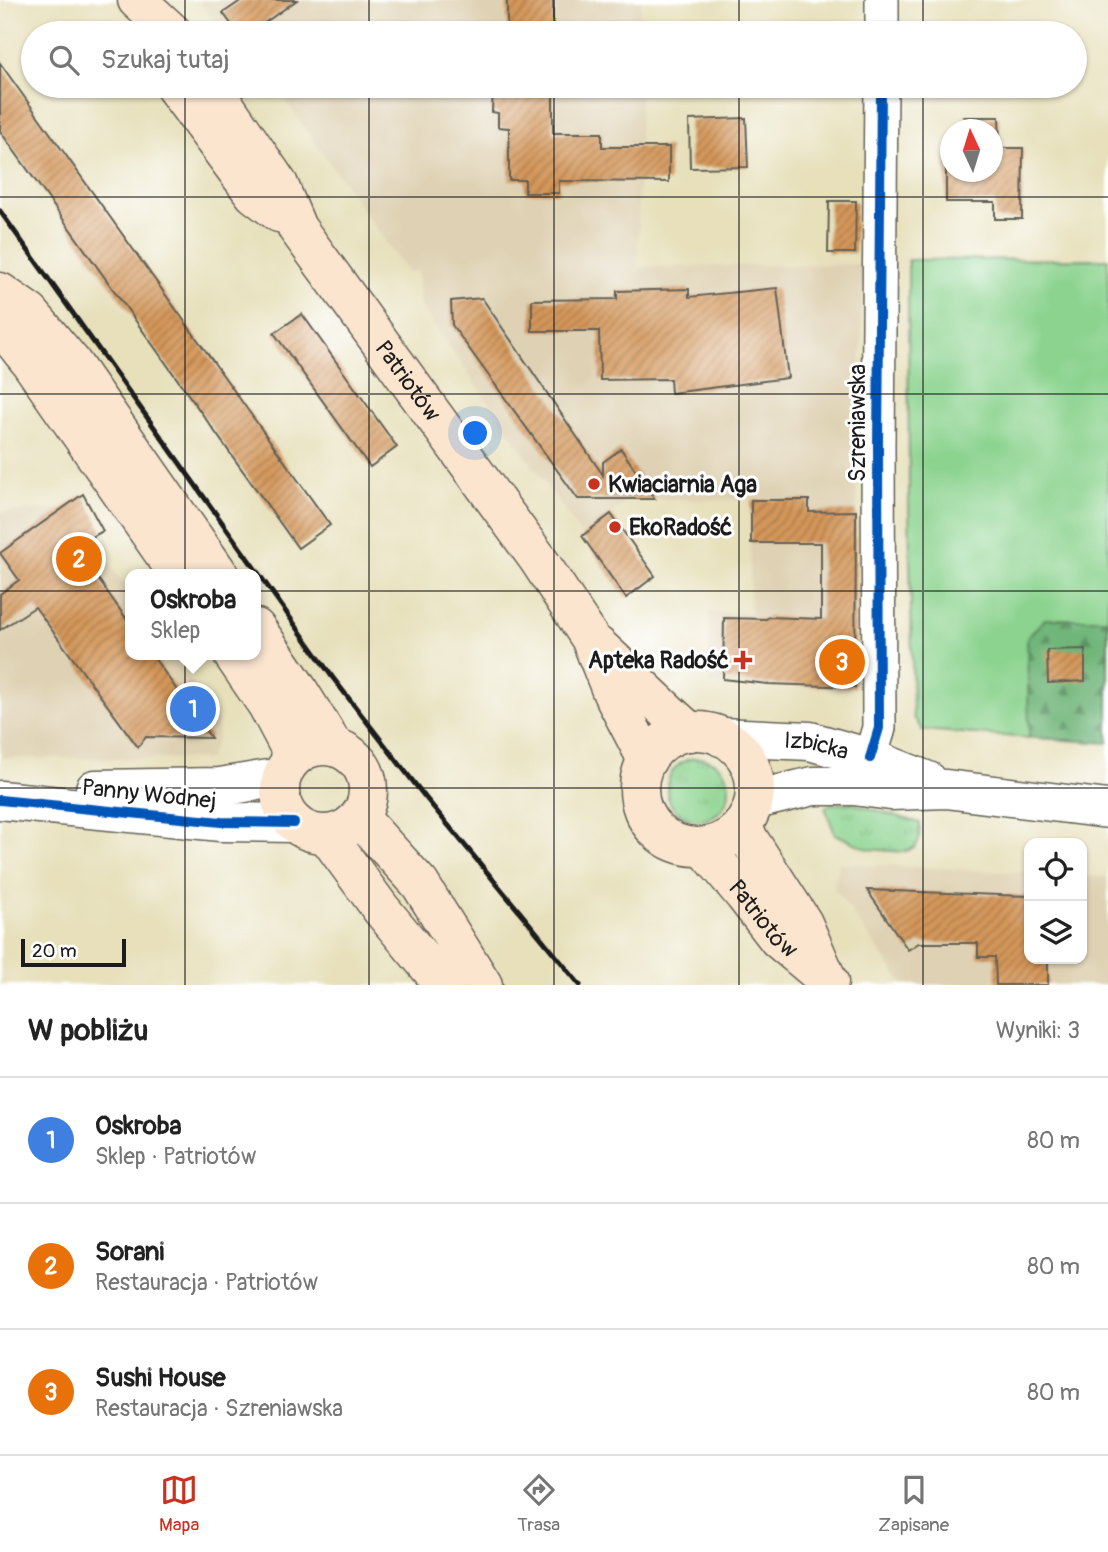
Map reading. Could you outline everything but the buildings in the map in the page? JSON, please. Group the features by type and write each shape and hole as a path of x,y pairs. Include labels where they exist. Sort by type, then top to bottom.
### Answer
{"main road":[{"path":"122,0 132,21"},
{"path":"137,0 160,21"},
{"name":"Patriotów","path":"183,98 254,194 297,228"},
{"name":"Patriotów","path":"220,98 279,185 297,228 538,559 590,638 616,701 648,760"},
{"path":"7,319 30,362 175,569"},
{"path":"7,319 72,363 216,569"},
{"path":"261,635 334,747"},
{"name":"Patriotów","path":"590,638 658,704 706,734"},
{"path":"236,660 267,705 288,767 280,798 285,811 310,829 381,909 435,982"},
{"path":"706,734 739,749 746,758 754,779 748,814 725,840 704,847 680,845 660,834 642,808 642,772 662,744 675,736 706,734"},
{"path":"288,767 310,748 326,746 342,749 356,759 365,774 369,790 359,817 349,827 336,833 310,829"},
{"name":"Patriotów","path":"748,814 830,983"},
{"path":"359,817 420,884 483,985"},
{"name":"Patriotów","path":"704,847 778,939 830,983"}],"street":[{"path":"882,0 882,21"},
{"name":"Szreniawska","path":"870,758 879,729 881,98"},
{"name":"Izbicka","path":"706,734 810,741 870,758 946,789"},
{"name":"Panny Wodnej","path":"0,790 220,787 288,767"},
{"name":"Izbicka","path":"748,814 813,786 855,786 891,791 946,789 1108,809"},
{"name":"Panny Wodnej","path":"0,800 310,829"}],"shaded area":[{"path":"199,0 641,0 641,21 214,21"},
{"path":"284,98 640,98 638,267 864,264 856,514 856,679 848,690 709,683 709,612 750,614 750,500 630,499 611,514 655,576 626,598 420,305 418,271 407,272"},
{"path":"71,508 125,586 125,660 176,660 218,720 218,738 208,759 0,758 0,512"},
{"path":"839,863 1024,873 1024,964 1087,964 1087,876 1108,877 1108,985 904,985 834,888"}],"green space":[{"path":"1108,259 1108,619 1045,619 1027,637 1029,738 922,730 913,716 908,260"},
{"path":"1008,568 1108,568 1108,743 967,733"},
{"path":"698,758 720,767 729,789 720,811 698,820 676,811 667,789 676,767"},
{"path":"851,803 920,823 919,841 914,848 903,852 868,849 835,834 825,807"}],"railway":[{"path":"0,211 255,569"},
{"path":"261,577 333,678 425,797 580,985"}],"cycle path":[{"path":"870,758 879,728 881,98"},
{"path":"0,800 221,822 294,823"}],"place":[{"name":"Kwiaciarnia Aga","path":"594,484"},
{"name":"EkoRadość","path":"615,527"},
{"name":"Sorani","path":"79,559"},
{"name":"Apteka Radość","path":"743,660"},
{"name":"Sushi House","path":"842,662"},
{"name":"Oskroba","path":"193,709"}]}
